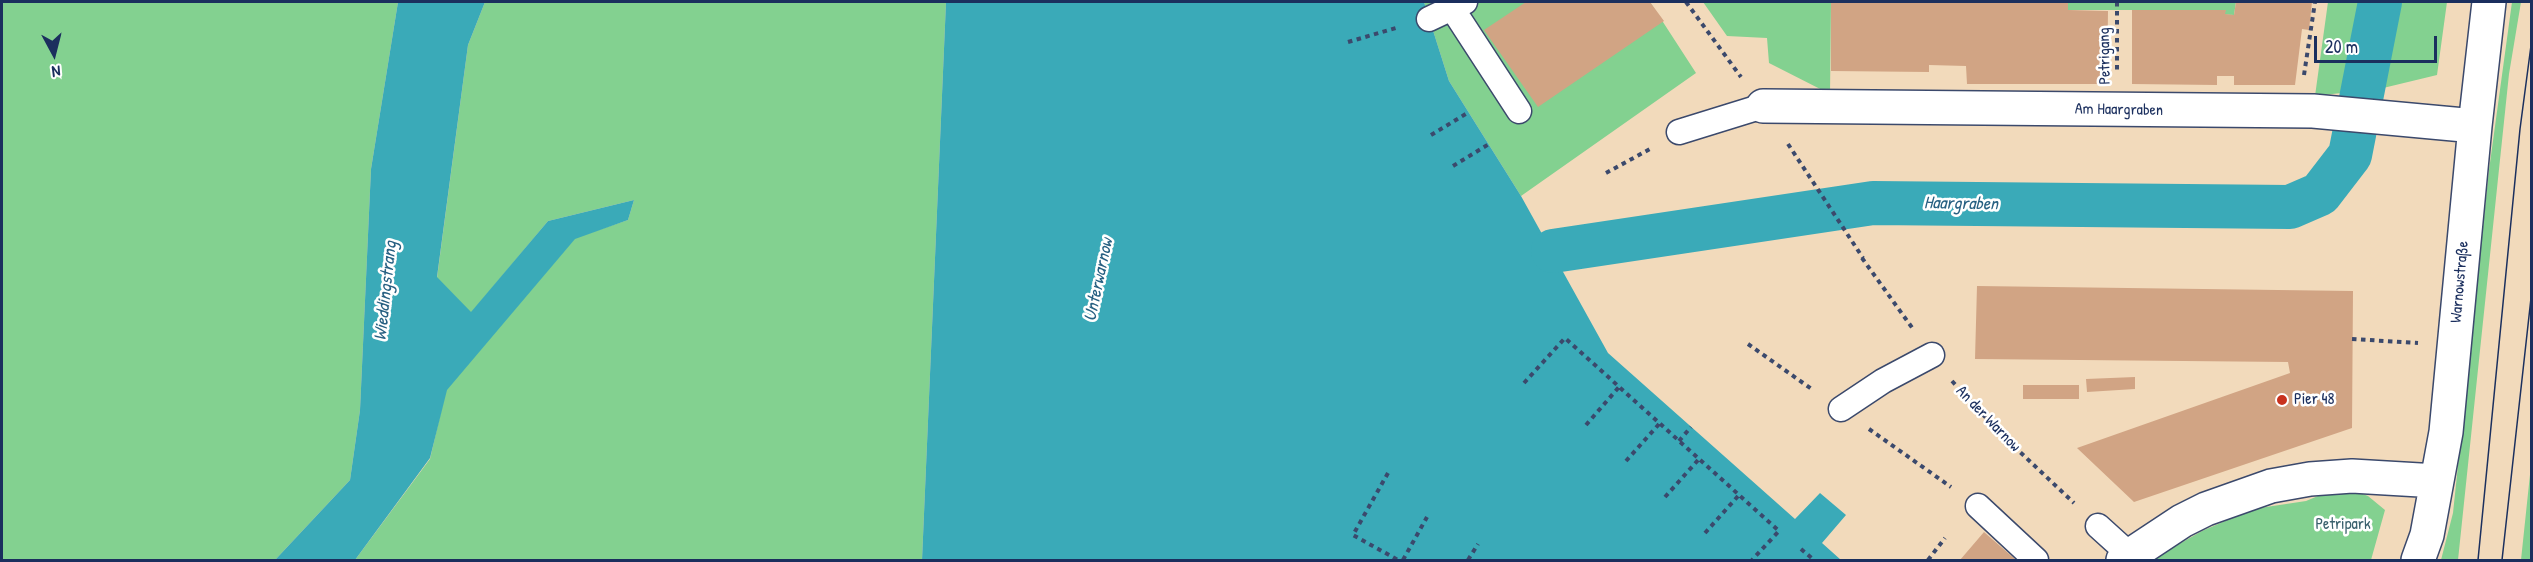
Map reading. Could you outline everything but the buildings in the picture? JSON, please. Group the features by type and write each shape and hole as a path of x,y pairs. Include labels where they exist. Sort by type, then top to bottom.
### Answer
{"street":[{"name":"Warnowstraße","path":"2418,561 2427,535 2446,432 2489,2"},
{"name":"Am Haargraben","path":"1763,106 2305,112 2475,126"},
{"path":"2127,558 2182,520 2271,486 2310,479 2352,476 2437,481"}],"lane":[{"path":"1429,19 1460,5 1519,111"},
{"path":"1679,132 1763,106"},
{"path":"1841,409 1884,381 1932,355"},
{"path":"1977,506 2036,561"},
{"path":"2098,526 2127,558"}],"path":[{"path":"1686,2 1716,44"},
{"name":"Petrigang","path":"2117,2 2118,110"},
{"path":"2305,112 2315,2"},
{"path":"1348,42 1429,19"},
{"path":"1431,135 1468,112"},
{"path":"1606,173 1679,132"},
{"name":"An der Warnow","path":"1783,136 1866,264"},
{"path":"1453,166 1489,144"},
{"name":"An der Warnow","path":"1862,258 1932,355 2001,435 2098,526"},
{"path":"1524,383 1565,338 1779,531 1752,561"},
{"path":"2352,339 2421,344"},
{"path":"1586,425 1619,387"},
{"path":"1626,461 1660,423"},
{"path":"1679,441 1691,427"},
{"path":"1665,497 1699,459"},
{"path":"1388,473 1353,535 1398,561"},
{"path":"1705,533 1739,495"},
{"path":"1403,561 1427,517"},
{"path":"1928,561 1945,538"},
{"path":"1468,561 1478,544"},
{"path":"1801,549 1813,560"}],"green space":[{"path":"2,2 398,2 371,169 360,410 350,480 275,560 2,560"},
{"path":"485,2 946,2 922,560 355,560 430,459 446,390 575,238 628,220 634,200 548,221 471,313 437,278 468,45"},
{"path":"1424,2 1650,2 1696,73 1521,196 1449,81"},
{"path":"1703,2 1831,2 1830,94 1769,63 1767,38 1727,36"},
{"path":"2068,2 2236,2 2234,15 2132,10 2068,10"},
{"path":"2328,2 2367,2 2350,92 2315,96"},
{"path":"2394,2 2447,2 2437,75 2379,89"},
{"path":"2512,2 2521,2 2509,74 2458,560 2441,560 2453,513 2489,170"},
{"path":"2531,465 2531,560 2521,560"},
{"name":"Petripark","path":"2342,486 2368,496 2385,510 2371,560 2151,560 2202,531 2253,509 2306,501"}],"water":[{"name":"Wieddingstrang","path":"398,2 485,2 468,45 437,277 471,312 548,221 634,200 628,220 575,239 447,390 430,458 355,560 275,560 350,480 360,410 371,169"},
{"name":"Unterwarnow","path":"946,2 1424,2 1449,81 1521,196 1608,353 1795,519 1820,493 1846,515 1822,543 1841,560 922,560"}],"waterway":[{"name":"Haargraben","path":"1553,251 1873,203 2290,207 2320,194 2350,155 2380,2"}],"tram line":[{"path":"2478,560 2520,129 2532,38"},
{"path":"2502,560 2532,289"}],"place":[{"name":"Pier 48","path":"2282,400"}]}
